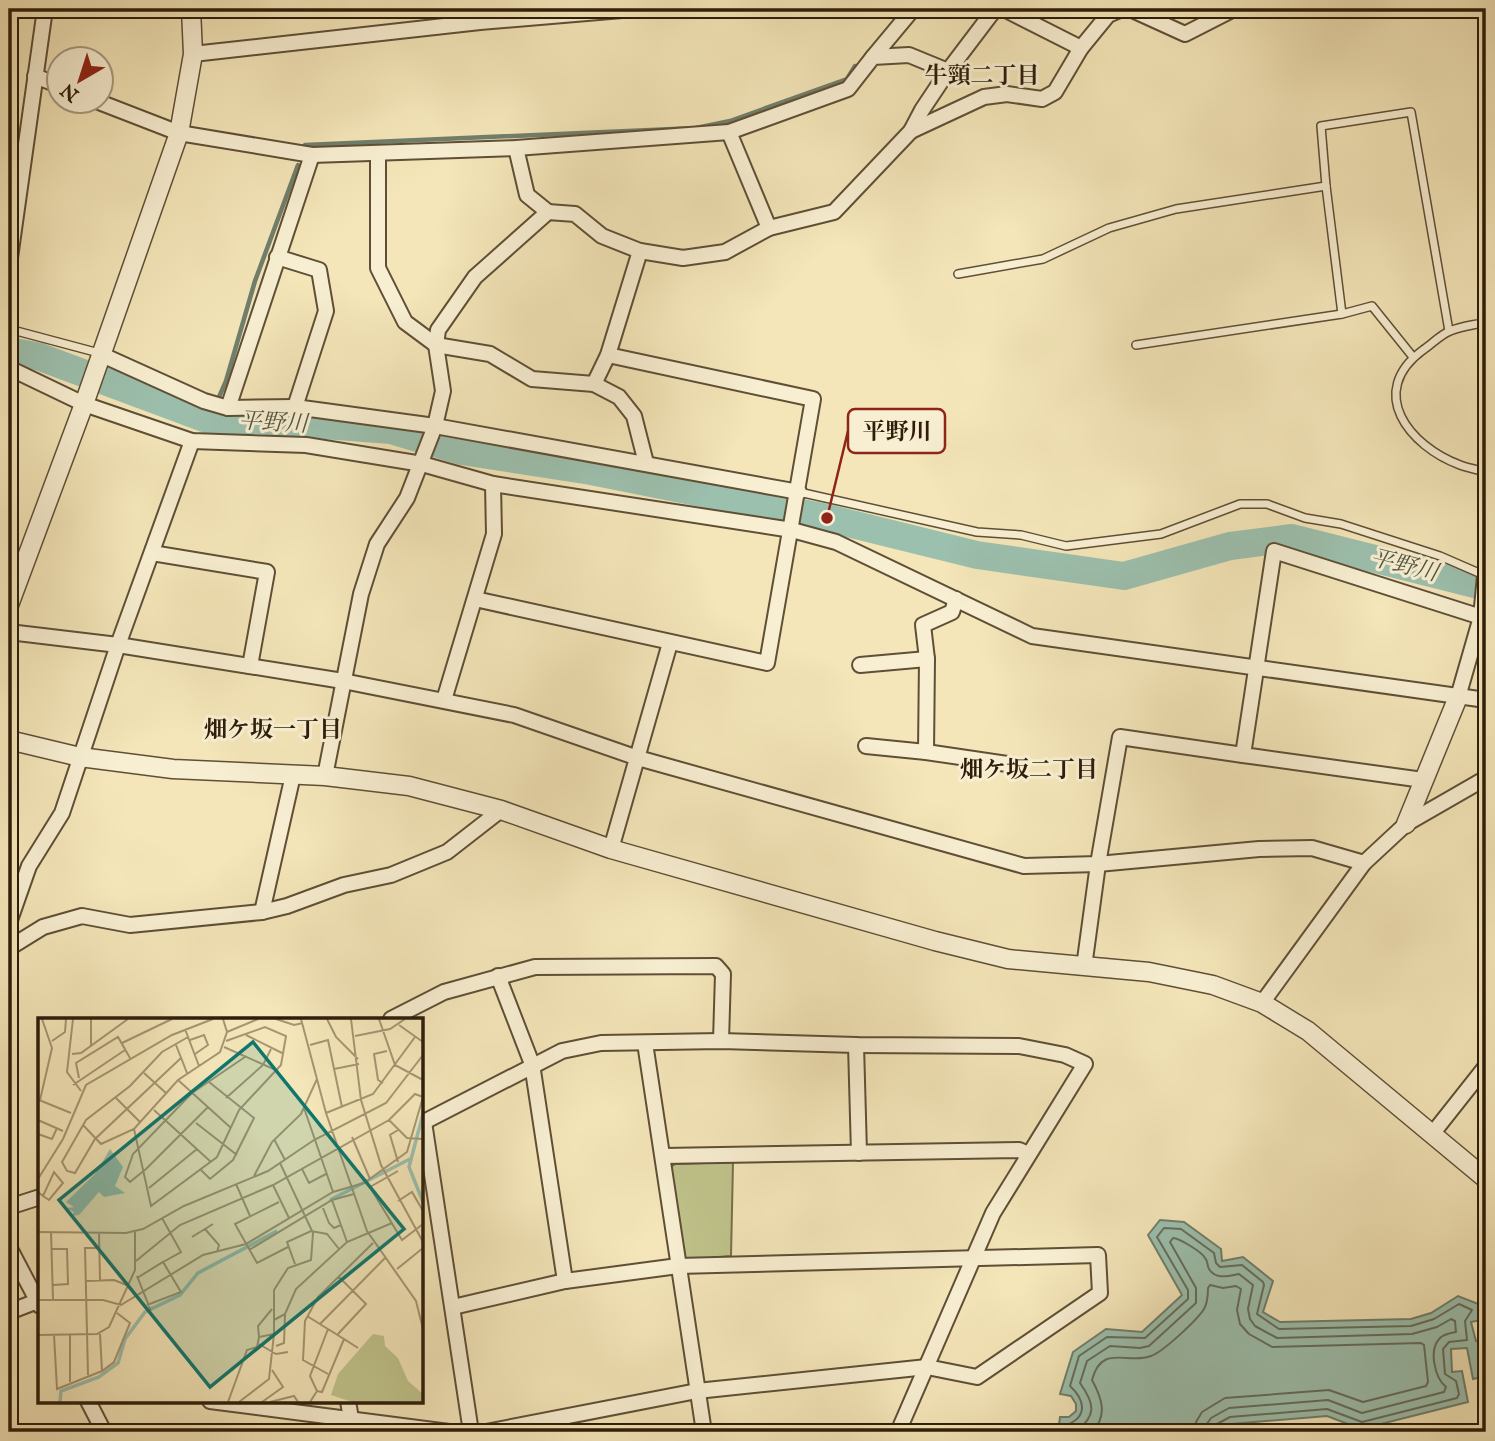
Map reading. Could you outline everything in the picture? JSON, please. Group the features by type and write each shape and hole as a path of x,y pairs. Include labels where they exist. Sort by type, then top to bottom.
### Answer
{"street":[{"path":"9,265 45,9"},
{"path":"9,605 179,133 193,54 191,9"},
{"path":"193,54 480,15 634,9"},
{"path":"116,109 179,133 312,155 516,148 729,132 848,89 913,9"},
{"path":"516,148 527,195 548,212 575,214 602,236 640,251 683,258 725,253 769,228 834,212 911,131 948,72 995,9"},
{"path":"1004,9 1081,48"},
{"path":"911,131 984,97 1007,94 1042,99 1055,92 1081,48 1107,12 1122,9"},
{"path":"1130,9 1185,34 1234,9"},
{"path":"873,57 909,55 948,72"},
{"path":"35,76 46,80"},
{"path":"729,132 769,228"},
{"path":"378,154 378,268 405,322 436,345 490,354 532,379 594,384 619,397 634,416 646,463"},
{"path":"228,408 312,155"},
{"path":"325,776 361,594 377,544 407,499 435,426 443,391 436,345 438,330 475,277 548,212"},
{"path":"594,384 608,355 640,251"},
{"path":"277,257 319,270 326,311 295,407"},
{"path":"475,599 768,663 814,399 608,355"},
{"path":"99,357 204,401 228,408 295,407 435,426 799,492"},
{"path":"9,368 192,441 306,445 422,464 493,484 792,530 836,542 1032,636 1486,700"},
{"path":"9,923 29,866 62,813 118,645 192,441"},
{"path":"444,700 494,534 493,484"},
{"path":"1243,755 1273,551 1481,617"},
{"path":"152,553 267,572 250,666"},
{"path":"1406,824 1458,697 1481,617 1486,576"},
{"path":"926,752 927,659 923,625 951,612 956,599"},
{"path":"9,632 118,645 343,681 514,715 638,758 1024,866 1098,864 1259,849 1312,848 1364,863"},
{"path":"611,849 670,643"},
{"path":"860,665 927,659"},
{"path":"1084,967 1120,737 1423,780"},
{"path":"9,740 80,757 173,769 325,776 409,786 501,810 611,849 935,941 1008,959 1149,972 1213,985 1262,1003 1308,1031 1486,1179"},
{"path":"866,746 1014,765"},
{"path":"262,912 293,775"},
{"path":"1262,1003 1364,863 1406,824 1486,778"},
{"path":"9,948 43,927 82,916 130,925 262,912 287,906 344,886 391,875 447,852 501,810"},
{"path":"393,1018 444,992 535,967 716,967 723,974 721,1041"},
{"path":"498,976 532,1064 565,1281"},
{"path":"424,1121 532,1064 562,1051 601,1043 721,1041 1019,1046 1065,1055 1085,1064 993,1213 898,1432"},
{"path":"645,1043 704,1432"},
{"path":"856,1045 859,1153"},
{"path":"1433,1133 1486,1066"},
{"path":"424,1128 471,1432"},
{"path":"663,1156 1019,1150 1028,1154"},
{"path":"9,1207 38,1198"},
{"path":"9,1247 38,1300"},
{"path":"453,1307 565,1281 678,1266 1098,1255 1100,1293 977,1377 927,1367 697,1391 486,1432"},
{"path":"9,1312 38,1302"},
{"path":"94,1402 104,1432"},
{"path":"218,1402 351,1419 392,1429 449,1432"},
{"path":"348,1402 351,1419"}],"lane":[{"path":"1342,314 1321,126 1411,112 1449,331"},
{"path":"958,274 1043,259 1109,228 1176,209 1326,186"},
{"path":"1136,345 1342,314 1372,306 1413,357"},
{"path":"1486,322 1449,331 1413,357 1395,386 1395,407 1409,430 1431,448 1459,465 1486,472"},
{"path":"9,329 99,357"},
{"path":"799,492 977,532 1021,535 1066,546 1161,534 1240,504 1267,503 1304,518 1341,524 1440,556 1486,576 1486,570"}],"green space":[{"path":"733,1162 731,1256 682,1259 671,1167 675,1164"}],"water":[{"path":"1160,1220 1184,1222 1221,1249 1222,1261 1243,1257 1273,1281 1263,1312 1280,1322 1411,1319 1431,1313 1458,1296 1486,1307 1486,1319 1471,1322 1476,1341 1486,1339 1486,1376 1473,1379 1467,1348 1451,1349 1452,1372 1462,1371 1468,1402 1361,1429 1327,1416 1231,1424 1216,1432 1058,1432 1060,1417 1069,1417 1076,1411 1076,1404 1071,1396 1060,1394 1073,1352 1106,1329 1142,1332 1182,1295 1148,1235"}],"waterway":[{"path":"305,145 696,128 730,121 847,79 855,66"},
{"path":"209,420 226,381 255,281 298,165"},
{"name":"平野川","path":"9,351 40,357 209,420 255,420 391,430 462,451 591,471 827,518 977,555 1124,576 1230,546 1292,538 1486,587"}],"place":[{"name":"平野川","path":"827,518"}],"district":[{"name":"牛頸二丁目","path":"982,76"},
{"name":"畑ケ坂一丁目","path":"273,730"},
{"name":"畑ケ坂二丁目","path":"1029,770"}]}
